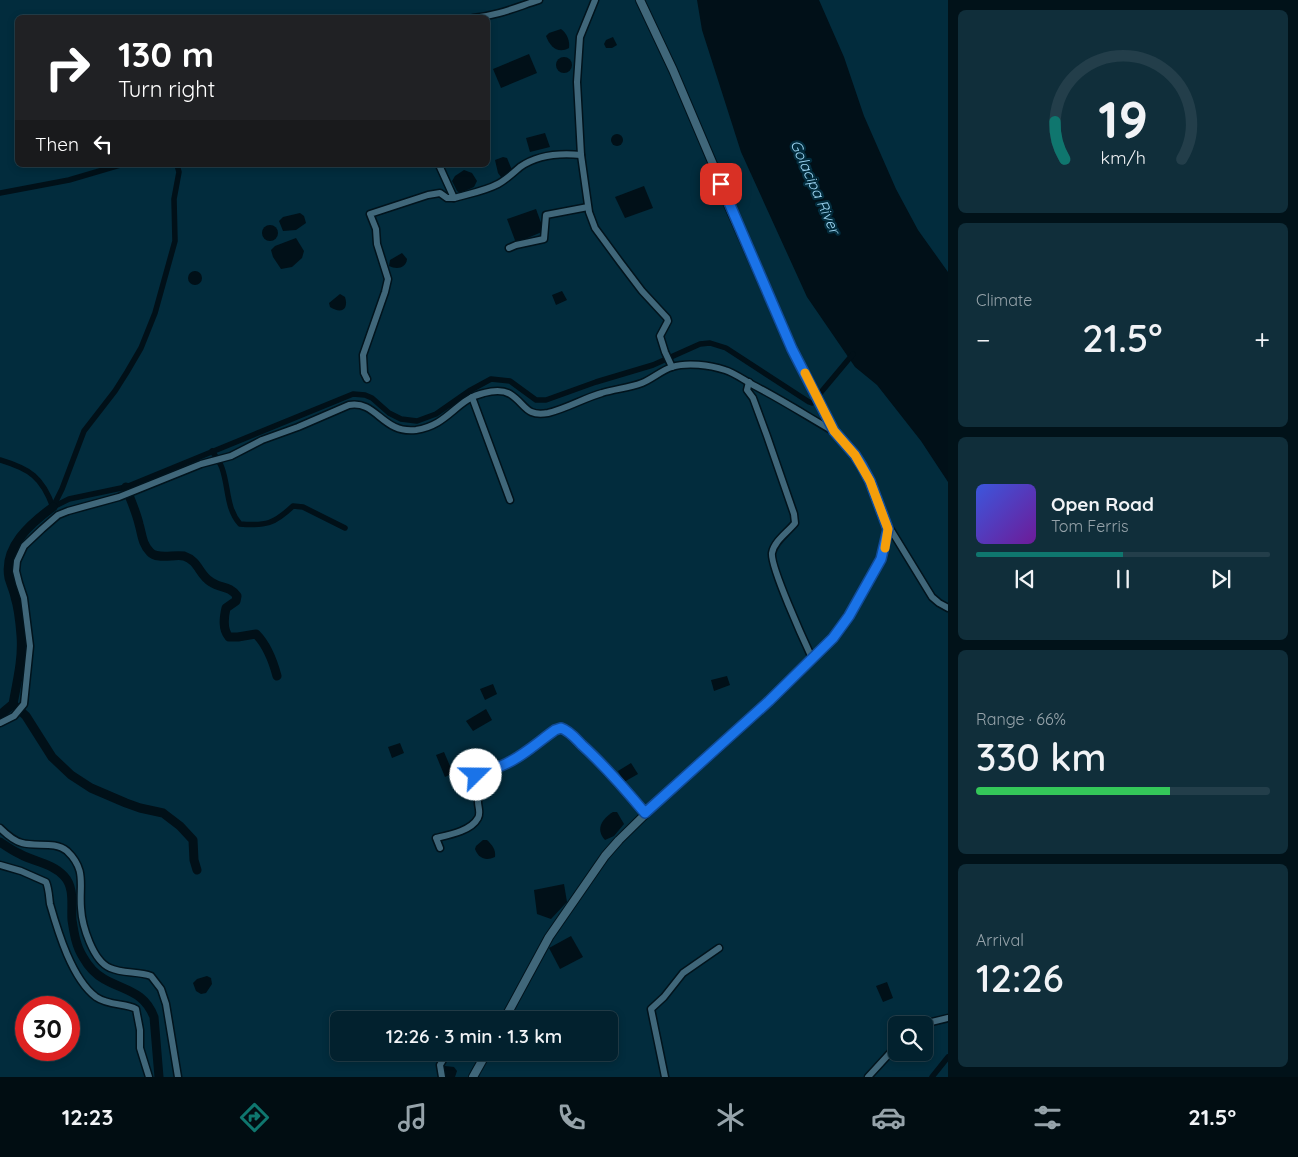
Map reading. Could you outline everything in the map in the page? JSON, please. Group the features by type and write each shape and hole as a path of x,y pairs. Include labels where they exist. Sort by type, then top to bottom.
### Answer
{"street":[{"path":"490,15 504,13 540,0"},
{"path":"595,0 580,37 577,98 581,155 588,207 596,228 642,291 668,321 660,336 672,367"},
{"path":"640,0 673,70 715,169 726,200 788,340 834,431 862,466 870,481 888,529 891,530 902,546 932,597 938,603 948,608"},
{"path":"367,379 364,374 363,355 388,278 370,214 428,195 440,193 447,198 454,198 496,185 536,159 568,154 581,155"},
{"path":"440,167 454,198"},
{"path":"510,248 516,244 544,239 546,216 588,207"},
{"path":"0,723 14,716 24,704 30,646 24,598 16,571 17,561 21,552 32,538 58,516 80,506 119,497 201,464 231,456 262,440 349,405 364,405 389,425 402,430 413,430 440,423 472,397 485,393 505,392 510,394 524,409 533,414 548,413 603,392 641,383 672,367 695,365 725,370 834,431"},
{"path":"749,382 747,390 767,436 796,523 774,548 772,555 785,594 812,658"},
{"path":"472,397 510,500"},
{"path":"509,1011 549,937 605,856 645,813 769,701 833,638 849,616 881,559 888,529"},
{"path":"440,848 436,838 451,835 470,826 478,819 480,814 478,799 480,791 476,775 477,770 502,765 561,728 572,735 592,754 645,813"},
{"path":"0,828 21,843 59,847 66,850 76,862 81,875 80,902 82,918 89,940 101,963 116,970 151,976 161,989 166,1004 178,1077"},
{"path":"0,865 21,871 46,882 58,934 72,965 84,984 104,1001 136,1009 140,1030 140,1048 149,1077"},
{"path":"665,1077 651,1009 664,997 683,973 719,948"},
{"path":"933,1022 948,1018"},
{"path":"868,1077 888,1055"},
{"path":"442,1061 440,1065 442,1077"},
{"path":"473,1077 482,1061"}],"water":[{"name":"Golacipa River","path":"697,0 819,0 844,57 864,116 896,189 918,230 948,272 948,482 921,441 877,385 855,367 807,297 741,152 702,30"},
{"path":"561,29 566,35 569,45 569,48 565,50 558,50 552,46 546,36"},
{"path":"613,37 617,45 612,48 606,48 604,44 606,40"},
{"path":"529,54 537,73 501,88 493,69"},
{"path":"564,57 570,59 572,65 570,71 564,73 558,71 556,65 558,59"},
{"path":"545,133 550,147 530,152 526,138"},
{"path":"619,134 622,135 622,145 615,146 612,145 611,138 612,135"},
{"path":"503,157 507,158 512,170 505,177 501,177 495,160"},
{"path":"464,170 472,173 477,181 474,187 460,193 452,181 455,176"},
{"path":"644,186 653,208 625,218 615,197"},
{"path":"536,209 544,231 516,243 507,219"},
{"path":"300,213 304,216 306,223 296,230 283,231 279,221 283,217"},
{"path":"270,225 278,233 270,241 262,233"},
{"path":"296,238 304,251 302,258 292,267 281,269 271,250 275,246"},
{"path":"402,253 407,259 403,266 398,268 389,266 390,260"},
{"path":"192,271 198,271 202,278 198,285 192,285 188,281 188,275"},
{"path":"562,291 567,300 556,305 552,295"},
{"path":"340,294 345,297 345,308 338,310 330,307 329,303"},
{"path":"727,676 730,685 714,691 711,680"},
{"path":"493,684 497,694 485,700 480,689"},
{"path":"486,709 492,720 473,731 466,721"},
{"path":"400,743 404,753 392,758 388,747"},
{"path":"444,752 453,773 445,777 436,755"},
{"path":"631,763 638,774 624,782 618,771"},
{"path":"613,812 617,812 624,824 614,836 605,840 600,832 600,828 603,821"},
{"path":"483,840 487,840 492,845 495,857 489,859 479,855 475,849"},
{"path":"564,884 567,902 551,919 537,914 534,890"},
{"path":"571,936 583,957 560,969 549,948"},
{"path":"207,976 211,978 212,984 206,993 201,994 196,991 193,983 197,979"},
{"path":"887,982 893,998 883,1002 876,986"},
{"path":"443,1067 454,1067 457,1071 455,1077 446,1077 443,1074"}],"waterway":[{"path":"0,193 69,180 113,167"},
{"path":"53,507 62,489 84,431 127,372 141,348 155,313 175,241 174,199 179,172 178,167"},
{"path":"0,460 19,467 34,476 44,488 53,507 69,499 126,487 353,394 372,398 389,413 401,419 417,421 436,414 469,391 491,379 510,381 536,400 546,400 596,382 653,365 700,344 710,343 726,348 812,403 853,354"},
{"path":"212,451 221,466 230,505 235,518 240,524 257,525 275,520 293,506 303,507 345,528"},
{"path":"126,487 147,549 157,556 184,556 189,558 207,579 234,593 237,596 236,601 226,608 225,612 224,623 227,634 229,637 256,634 269,654 277,676"},
{"path":"0,715 13,704 21,652 18,611 9,578 10,556 14,546 27,529 53,507"},
{"path":"13,704 26,716 52,757 71,775 91,788 126,803 163,813 180,826 193,840 194,860 197,870"},
{"path":"0,842 25,857 54,868 64,876 71,891 72,920 75,935 85,960 92,970 101,977 133,993 150,1008 154,1017 159,1077"},
{"path":"932,1077 948,1057"}],"slow traffic":[{"path":"805,373 834,431 855,455 870,481 882,512 884,524 888,529 885,548"}],"route":[{"path":"476,775 477,770 502,765 561,728 572,735 592,754 645,813 769,701 833,638 849,616 881,559 888,529 884,524 882,512 870,481 855,455 834,431 792,349 726,200 721,184"}]}
